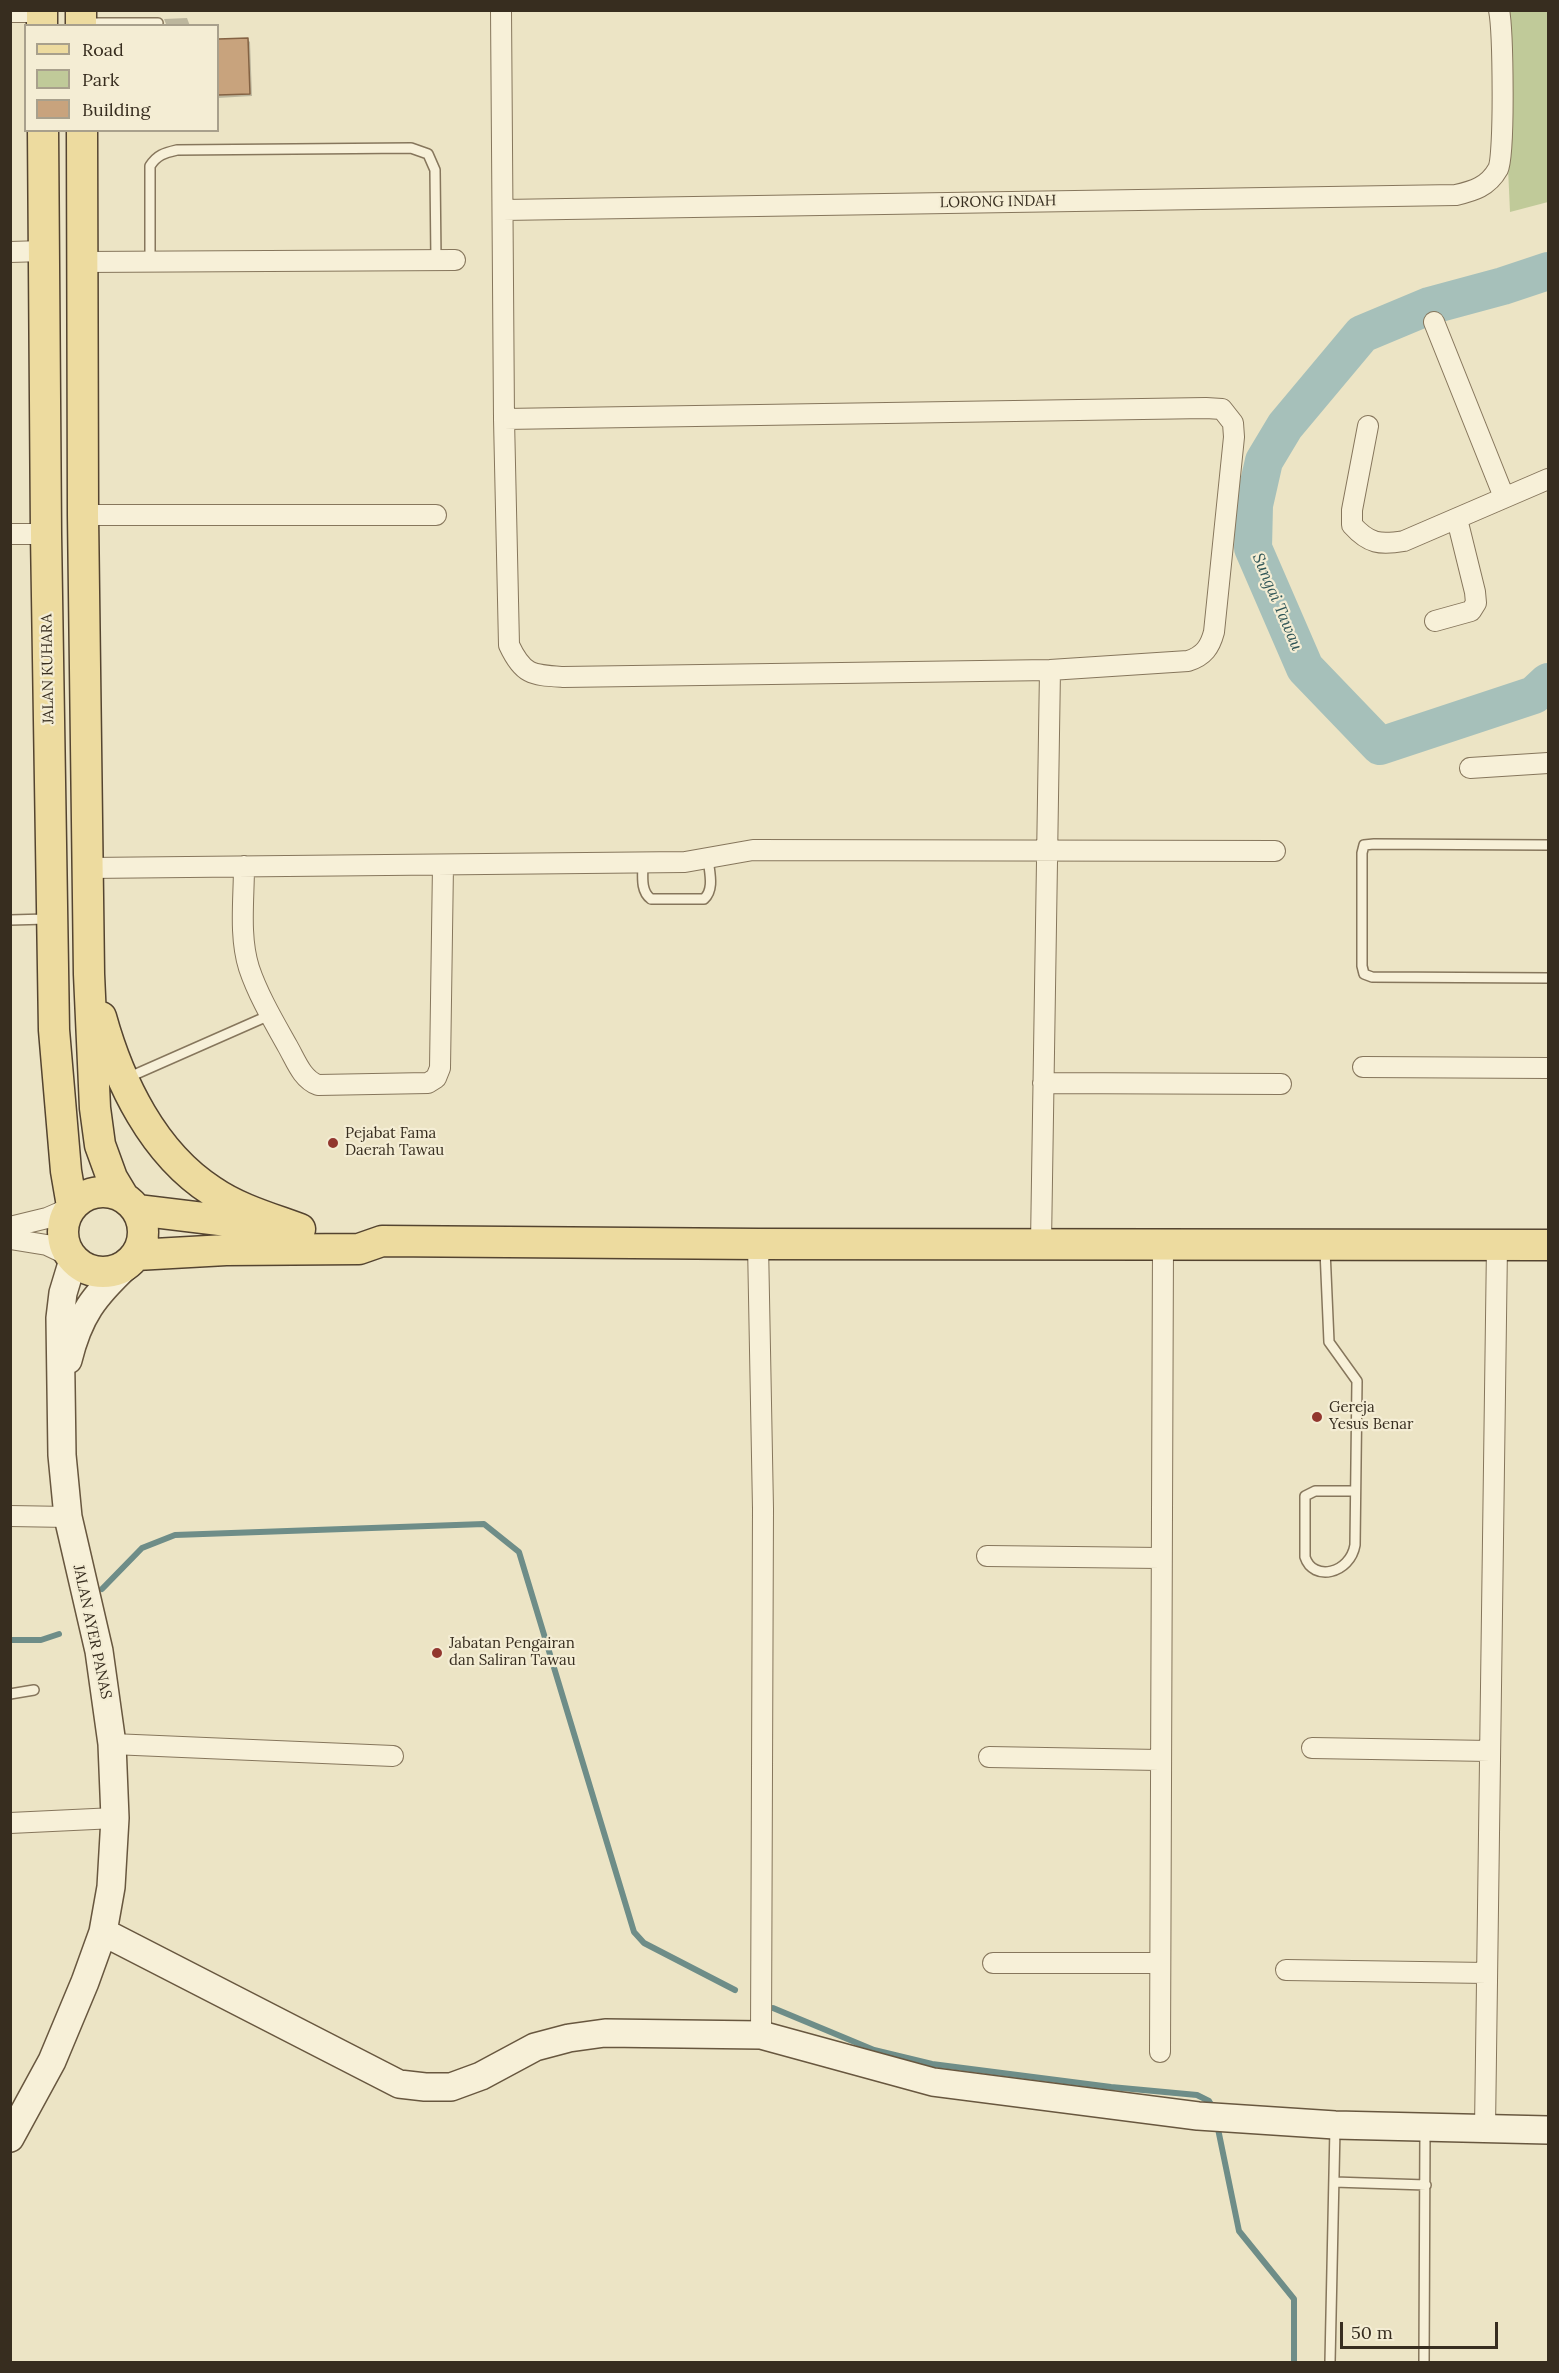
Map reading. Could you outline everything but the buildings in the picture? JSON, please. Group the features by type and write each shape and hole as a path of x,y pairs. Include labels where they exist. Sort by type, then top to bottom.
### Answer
{"main road":[{"name":"JALAN KUHARA","path":"43,132 51,919 54,1030 71,1207"},
{"path":"82,132 83,515 89,974 95,1108 100,1145 112,1178 143,1225 143,1241 132,1260"},
{"path":"89,974 106,1038 133,1103 167,1150 211,1191 235,1204 300,1229"},
{"path":"382,1241 358,1232 300,1229 131,1204 111,1193 97,1192 83,1197 71,1207 64,1219 62,1232 64,1244 71,1258 84,1268 99,1272 113,1272 132,1260 226,1250 359,1249 382,1241 1548,1245"}],"street":[{"path":"501,10 504,419 509,645 519,665 539,675 563,677 1050,670 1188,661 1200,658 1211,645 1234,437 1233,423 1222,409 504,419"},
{"name":"LORONG INDAH","path":"503,210 1455,195 1477,190 1490,180 1499,168 1503,146 1499,10"},
{"path":"10,12 42,16"},
{"path":"10,252 44,251"},
{"path":"83,262 445,260"},
{"path":"1434,322 1504,497"},
{"path":"1368,426 1352,510 1352,525 1363,537 1383,544 1404,541 1504,497 1547,485"},
{"path":"83,515 436,515"},
{"path":"1435,621 1471,610 1476,603 1457,519"},
{"path":"10,534 46,534"},
{"path":"1041,1243 1050,670"},
{"path":"1470,768 1548,763"},
{"path":"88,868 684,862 753,850 1275,850"},
{"path":"244,867 244,937 249,968 270,1015 307,1081 318,1085 428,1083 436,1078 440,1068 443,865"},
{"path":"1363,1067 1548,1068"},
{"path":"1043,1083 1281,1084"},
{"path":"10,1227 47,1218 71,1207"},
{"path":"10,1239 47,1245 71,1258"},
{"path":"758,1244 763,1509 761,2035"},
{"path":"1160,2052 1163,1244"},
{"path":"1485,2128 1497,1245"},
{"name":"JALAN AYER PANAS","path":"10,2138 52,2061 103,1932 111,1887 115,1818 112,1744 99,1651 68,1517 62,1455 60,1318 71,1258"},
{"name":"JALAN AYER PANAS","path":"61,1394 74,1335 87,1310 99,1291 132,1260"},
{"path":"10,1516 68,1517"},
{"path":"987,1556 1161,1558"},
{"path":"112,1744 393,1756"},
{"path":"1312,1748 1490,1751"},
{"path":"989,1757 1160,1760"},
{"path":"10,1822 115,1818"},
{"path":"103,1932 399,2084 451,2087 481,2076 535,2048 568,2038 605,2033 761,2035 933,2082 1198,2115 1335,2125 1548,2130"},
{"path":"993,1963 1159,1963"},
{"path":"1286,1970 1487,1973"}],"lane":[{"path":"81,20 130,24 158,23"},
{"path":"150,262 150,166 156,157 166,152 177,150 411,148 428,154 435,170 445,260"},
{"path":"1548,845 1364,845 1362,887 1364,974 1372,977 1548,978"},
{"path":"644,863 644,889 646,895 651,899 704,899 709,895 710,888 708,858"},
{"path":"10,920 51,919"},
{"path":"123,1080 270,1015"},
{"path":"1325,1244 1329,1342 1357,1381 1355,1491 1353,1554 1348,1563 1338,1569 1319,1571 1312,1568 1305,1557 1305,1496 1315,1491 1355,1491"},
{"path":"10,1694 34,1690"},
{"path":"1330,2362 1335,2125"},
{"path":"1424,2362 1425,2127"},
{"path":"1334,2182 1426,2185"}],"green space":[{"path":"1501,11 1548,11 1548,202 1510,212"}],"waterway":[{"name":"Sungai Tawau","path":"1548,271 1429,306 1362,334 1285,426 1264,461 1254,505 1253,548 1305,668 1380,746 1534,695 1548,682"},
{"path":"102,1589 142,1548 175,1535 484,1524 519,1552 634,1932 644,1943 735,1990"},
{"path":"10,1640 41,1640 59,1634"},
{"path":"773,2008 874,2050 932,2064 1111,2087 1197,2095 1209,2101 1213,2108"},
{"path":"1217,2124 1239,2231 1294,2299 1294,2362"}],"place":[{"name":"Pejabat Fama Daerah Tawau","path":"333,1143"},
{"name":"Gereja Yesus Benar","path":"1317,1417"},
{"name":"Jabatan Pengairan dan Saliran Tawau","path":"437,1653"}]}
